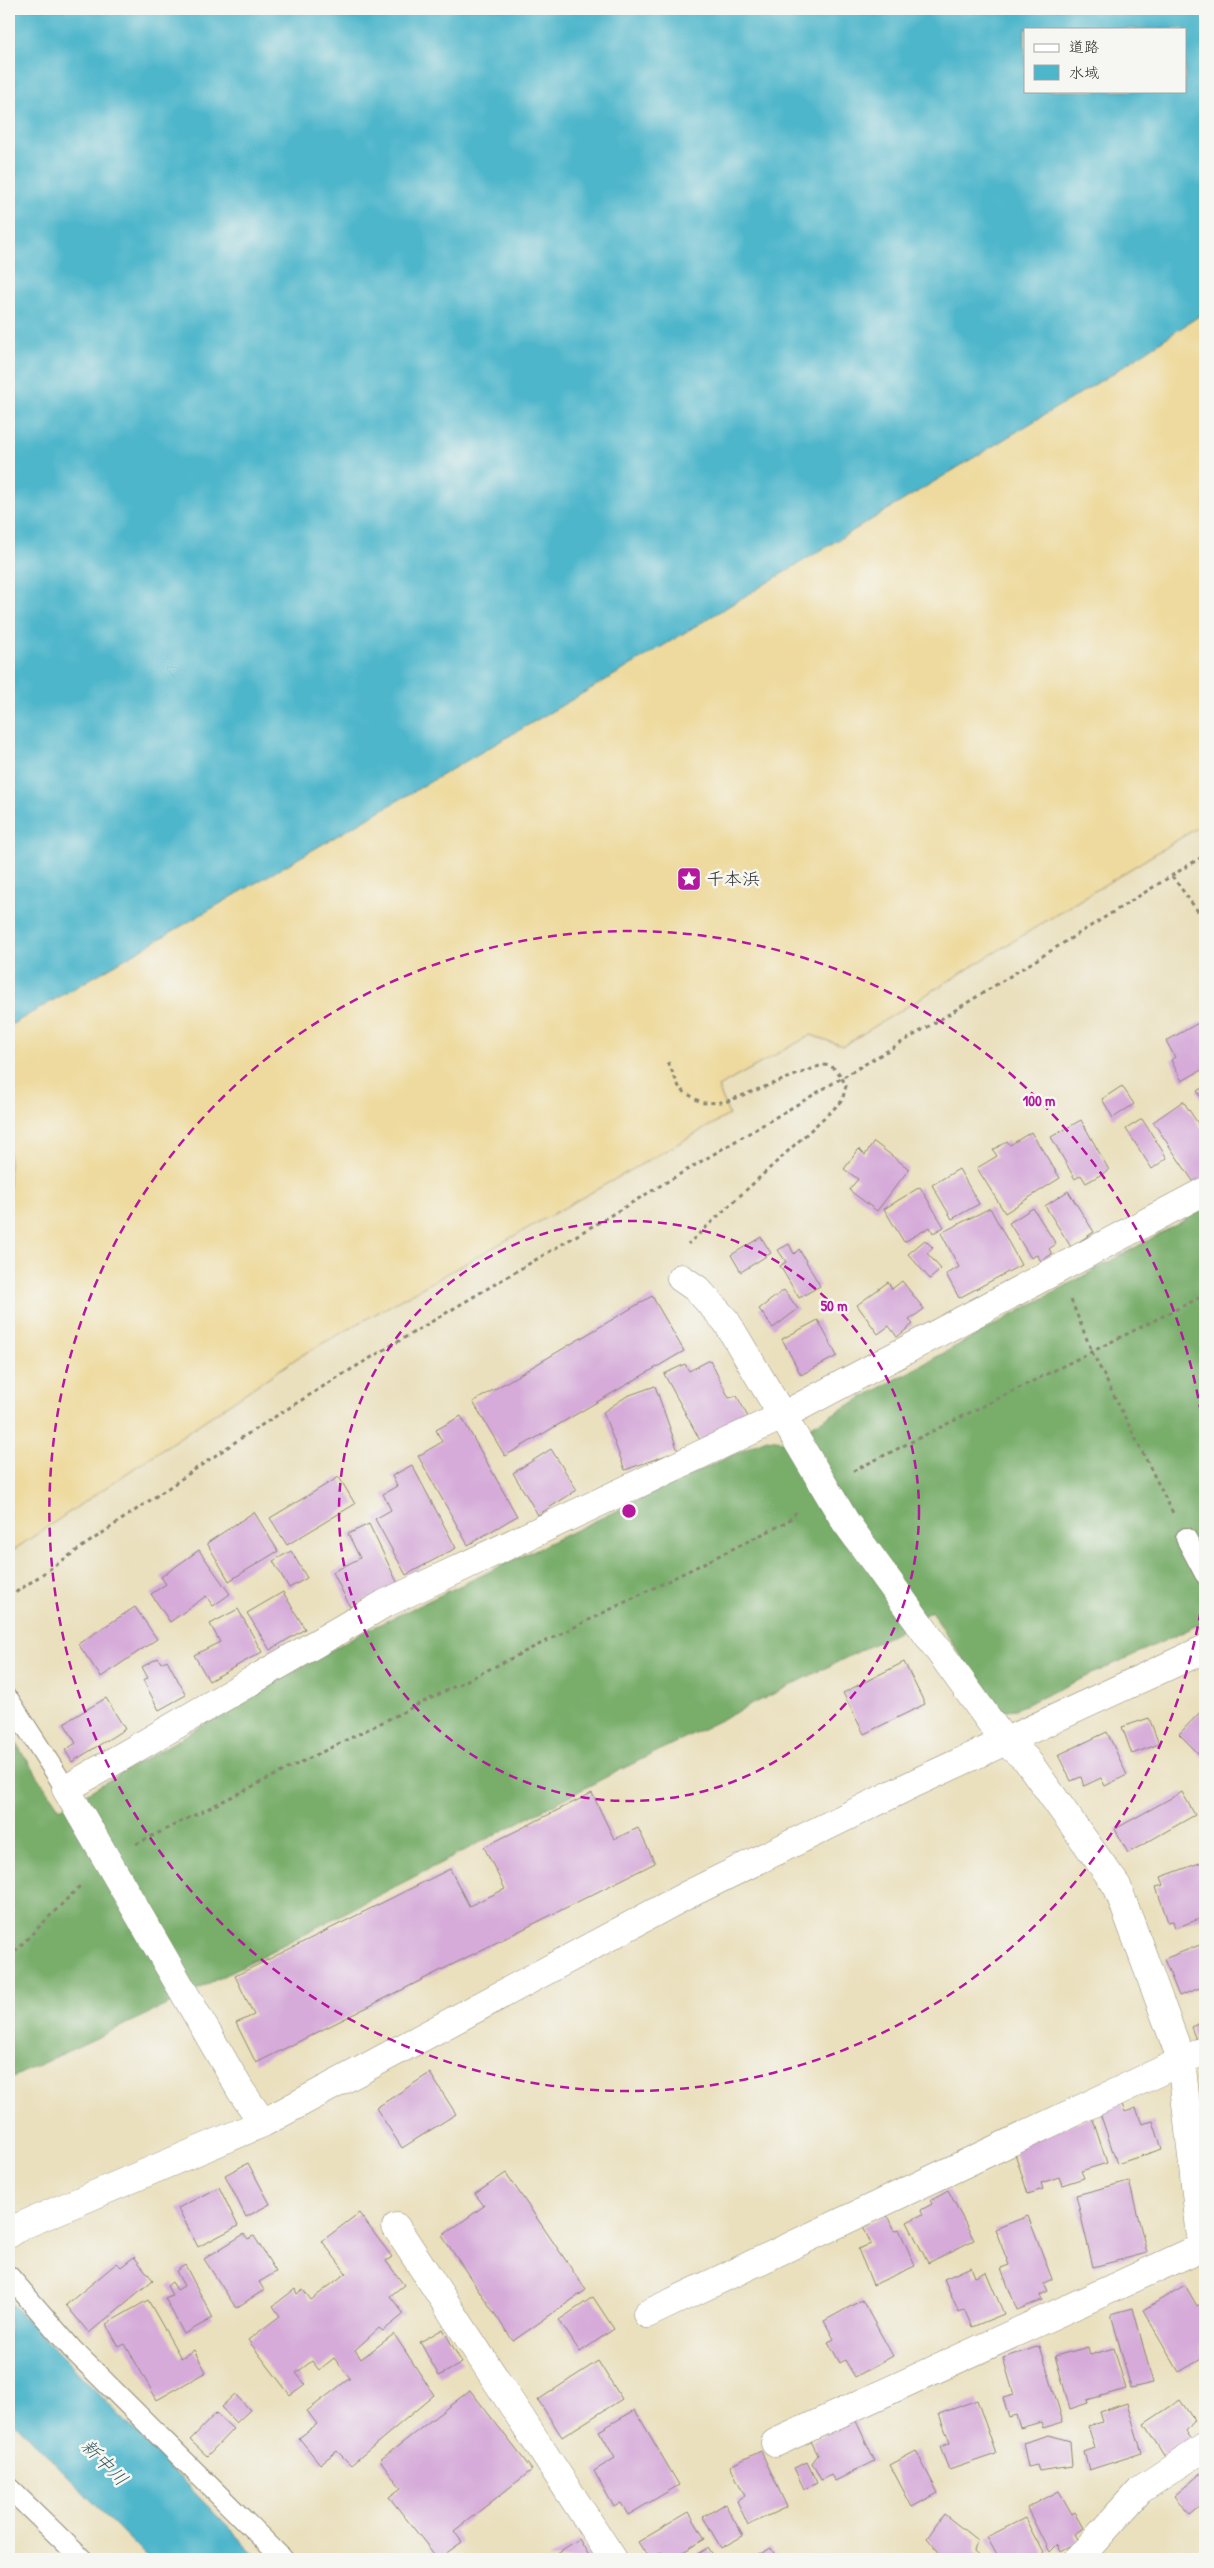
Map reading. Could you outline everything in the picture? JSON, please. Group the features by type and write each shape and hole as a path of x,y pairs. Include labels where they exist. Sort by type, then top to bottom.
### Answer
{"street":[{"path":"264,2123 242,2091 108,1858 66,1789 384,1604 782,1416 1205,1191"},
{"path":"681,1278 697,1289 726,1321 845,1521 1005,1742 1026,1759 1116,1886 1193,2055 1204,2252 775,2443"},
{"path":"9,2234 21,2226 264,2123 687,1895 917,1782 1205,1649"},
{"path":"647,2314 1193,2055"},
{"path":"396,2227 613,2559"},
{"path":"1078,2559 1140,2490 1205,2447"}],"lane":[{"path":"1186,1538 1205,1574"},
{"path":"9,1700 66,1789"},
{"path":"9,2276 72,2349 283,2559"},
{"path":"9,2488 82,2559"}],"path":[{"path":"1199,718 1205,725"},
{"path":"9,1597 238,1440 335,1379 842,1077 1205,856"},
{"path":"1172,876 1205,921"},
{"path":"668,1062 680,1089 702,1103 726,1102 822,1065 830,1065 837,1070 846,1086 842,1101 690,1241 683,1252 681,1278"},
{"path":"1056,1270 1092,1352 1186,1538"},
{"path":"848,1473 1205,1295"},
{"path":"9,1957 108,1858 787,1522 806,1503"}],"green space":[{"path":"1205,1209 1205,1622 1016,1709 998,1711 931,1611 898,1632 612,1774 173,2002 9,2079 9,1733 60,1809 355,1636 766,1439 784,1441"}],"sand":[{"name":"千本浜","path":"1205,312 1205,823 843,1046 811,1035 718,1087 729,1115 297,1358 9,1553 9,1026 623,670 1107,377"}],"water":[{"path":"9,9 1205,9 1205,312 1107,377 623,670 9,1026"},
{"name":"新中川","path":"9,2301 259,2559 149,2559 9,2417"}],"building":[{"path":"1202,1021 1205,1027 1205,1068 1182,1081 1171,1060 1175,1057 1166,1041"},
{"path":"1122,1086 1134,1104 1113,1118 1102,1099"},
{"path":"1205,1086 1205,1105 1197,1091"},
{"path":"1183,1101 1205,1134 1205,1177 1195,1184 1153,1122"},
{"path":"1142,1119 1167,1158 1152,1169 1126,1129"},
{"path":"1081,1120 1109,1170 1086,1183 1081,1175 1075,1179 1051,1137"},
{"path":"1031,1132 1060,1178 1005,1213 977,1168 997,1156 993,1150 1007,1141 1010,1145"},
{"path":"874,1142 909,1169 877,1211 849,1190 858,1179 844,1169 859,1149 865,1155"},
{"path":"959,1169 979,1204 952,1219 932,1185"},
{"path":"920,1187 944,1227 933,1233 930,1227 904,1242 884,1209"},
{"path":"1068,1191 1094,1232 1071,1247 1045,1206"},
{"path":"990,1208 1021,1265 959,1298 946,1274 959,1267 941,1233"},
{"path":"1033,1208 1056,1244 1049,1249 1052,1254 1041,1261 1037,1255 1031,1258 1009,1223"},
{"path":"761,1237 771,1253 741,1272 731,1255"},
{"path":"925,1240 933,1248 927,1253 941,1269 930,1279 908,1254"},
{"path":"789,1244 794,1254 799,1249 820,1286 799,1298 780,1266 786,1262 778,1250"},
{"path":"902,1281 924,1309 909,1320 913,1324 897,1337 889,1326 878,1334 857,1305 888,1282 892,1289"},
{"path":"784,1290 798,1309 773,1328 759,1309"},
{"path":"652,1296 684,1351 505,1456 473,1402"},
{"path":"818,1320 837,1356 801,1375 782,1339"},
{"path":"710,1360 729,1398 737,1396 748,1417 701,1442 664,1374 685,1364 689,1371"},
{"path":"655,1386 678,1451 625,1470 603,1412 627,1396"},
{"path":"461,1416 517,1516 468,1545 418,1456 442,1442 436,1430"},
{"path":"551,1449 577,1490 538,1515 513,1473"},
{"path":"412,1465 456,1548 406,1575 375,1519 391,1510 383,1494 397,1486 392,1476"},
{"path":"339,1477 355,1504 287,1545 270,1518"},
{"path":"254,1512 278,1551 229,1581 207,1543"},
{"path":"369,1524 398,1584 350,1607 333,1572 360,1558 348,1534"},
{"path":"199,1550 230,1594 213,1606 206,1596 170,1622 151,1594 166,1584 161,1577"},
{"path":"291,1551 307,1578 289,1588 273,1561"},
{"path":"283,1592 305,1629 270,1650 247,1613"},
{"path":"135,1607 157,1639 101,1677 78,1644"},
{"path":"238,1609 262,1652 209,1681 194,1655 220,1642 210,1624"},
{"path":"158,1658 161,1663 167,1660 186,1695 159,1710 143,1680 148,1678 142,1667"},
{"path":"904,1662 925,1704 864,1734 843,1693"},
{"path":"106,1698 125,1729 72,1762 65,1750 76,1743 64,1723"},
{"path":"1205,1707 1205,1756 1203,1758 1179,1734"},
{"path":"1149,1718 1159,1744 1132,1754 1122,1727"},
{"path":"1107,1732 1127,1775 1105,1786 1101,1778 1084,1786 1081,1777 1071,1781 1058,1755"},
{"path":"1182,1792 1195,1815 1128,1853 1115,1829"},
{"path":"592,1793 614,1839 638,1828 655,1863 256,2063 236,2023 254,2015 235,1976 450,1869 469,1906 505,1889 484,1847"},
{"path":"1205,1861 1205,1917 1175,1928 1173,1921 1168,1922 1156,1887 1164,1885 1161,1877"},
{"path":"1205,1943 1205,1986 1179,1996 1164,1959"},
{"path":"1205,2021 1205,2042 1198,2045 1191,2027"},
{"path":"430,2073 456,2114 402,2148 376,2108"},
{"path":"1120,2100 1125,2112 1136,2108 1142,2124 1153,2121 1162,2149 1117,2164 1098,2107"},
{"path":"1092,2117 1107,2163 1081,2171 1084,2178 1062,2185 1059,2177 1041,2183 1043,2189 1028,2194 1012,2144"},
{"path":"248,2163 270,2204 246,2217 225,2175"},
{"path":"506,2173 586,2290 513,2341 442,2236 484,2206 475,2194"},
{"path":"1129,2181 1147,2253 1093,2267 1076,2195"},
{"path":"219,2187 238,2226 198,2247 178,2208"},
{"path":"948,2190 974,2240 928,2263 907,2222 923,2214 921,2210 932,2204 930,2200"},
{"path":"359,2213 392,2257 386,2261 404,2285 390,2296 404,2314 383,2331 379,2328 355,2350 361,2359 394,2334 434,2395 351,2465 337,2451 320,2464 299,2438 317,2424 307,2411 350,2378 334,2358 319,2370 312,2361 296,2373 305,2384 290,2395 248,2340 280,2316 273,2306 295,2289 297,2294 303,2289 311,2300 346,2273 322,2241"},
{"path":"887,2215 894,2231 899,2229 915,2266 873,2285 858,2249 871,2244 863,2226"},
{"path":"1028,2216 1052,2279 1044,2283 1048,2291 1040,2295 1042,2300 1017,2310 1001,2268 1009,2265 995,2229"},
{"path":"244,2234 248,2239 254,2236 276,2272 259,2282 264,2290 236,2308 204,2259"},
{"path":"134,2257 153,2280 89,2333 66,2305 117,2263 121,2267"},
{"path":"185,2265 213,2318 184,2334 165,2298 172,2295 167,2286 172,2282 177,2290 184,2286 176,2271"},
{"path":"971,2267 975,2277 986,2272 1004,2314 972,2327 964,2309 959,2312 944,2279"},
{"path":"1185,2285 1197,2306 1205,2301 1205,2318 1201,2321 1205,2328 1205,2341 1199,2345 1205,2357 1179,2372 1143,2310"},
{"path":"593,2297 614,2329 580,2352 559,2320"},
{"path":"148,2300 181,2358 194,2350 206,2372 157,2400 125,2344 119,2347 106,2324"},
{"path":"862,2300 893,2356 855,2377 845,2360 840,2363 828,2342 834,2339 824,2321"},
{"path":"1133,2308 1153,2383 1131,2388 1111,2314"},
{"path":"443,2329 462,2363 439,2376 420,2342"},
{"path":"1040,2346 1063,2422 1043,2428 1041,2422 1020,2428 1016,2415 1009,2417 1003,2398 1014,2395 1003,2358"},
{"path":"1088,2347 1090,2355 1114,2348 1126,2389 1087,2400 1088,2403 1070,2409 1055,2356"},
{"path":"598,2361 622,2399 562,2437 538,2400"},
{"path":"470,2390 532,2470 454,2531 462,2542 438,2559 389,2497 401,2488 380,2460"},
{"path":"235,2394 250,2410 236,2423 221,2407"},
{"path":"977,2400 996,2454 949,2470 940,2447 950,2443 939,2414"},
{"path":"1180,2400 1194,2420 1185,2431 1191,2440 1165,2457 1144,2424"},
{"path":"1127,2403 1142,2453 1089,2470 1084,2452 1095,2448 1088,2426 1103,2422 1100,2412"},
{"path":"635,2410 679,2485 628,2515 621,2503 614,2507 594,2471 615,2458 599,2431"},
{"path":"216,2413 233,2429 207,2456 190,2440"},
{"path":"855,2419 875,2461 835,2481 831,2475 821,2480 812,2463 818,2455 811,2441"},
{"path":"1049,2435 1070,2441 1072,2466 1039,2471 1037,2465 1028,2467 1023,2443"},
{"path":"761,2451 787,2507 748,2525 737,2501 745,2496 730,2466"},
{"path":"916,2451 938,2493 912,2507 890,2465"},
{"path":"807,2462 817,2483 804,2489 794,2468"},
{"path":"1205,2470 1205,2503 1190,2515 1174,2496"},
{"path":"1059,2491 1072,2514 1075,2512 1084,2528 1074,2534 1078,2541 1060,2551 1057,2544 1049,2552 1027,2508"},
{"path":"725,2504 743,2536 721,2548 703,2517"},
{"path":"689,2512 705,2539 671,2559 666,2559 662,2552 649,2559 638,2542"},
{"path":"944,2514 977,2540 974,2552 982,2559 941,2559 942,2556 927,2538"},
{"path":"1025,2518 1046,2559 999,2559 987,2537"},
{"path":"579,2539 591,2559 548,2559"},
{"path":"707,2548 714,2559 689,2559"},
{"path":"771,2548 777,2559 751,2559"}],"place":[{"name":"千本浜","path":"689,879"}]}
